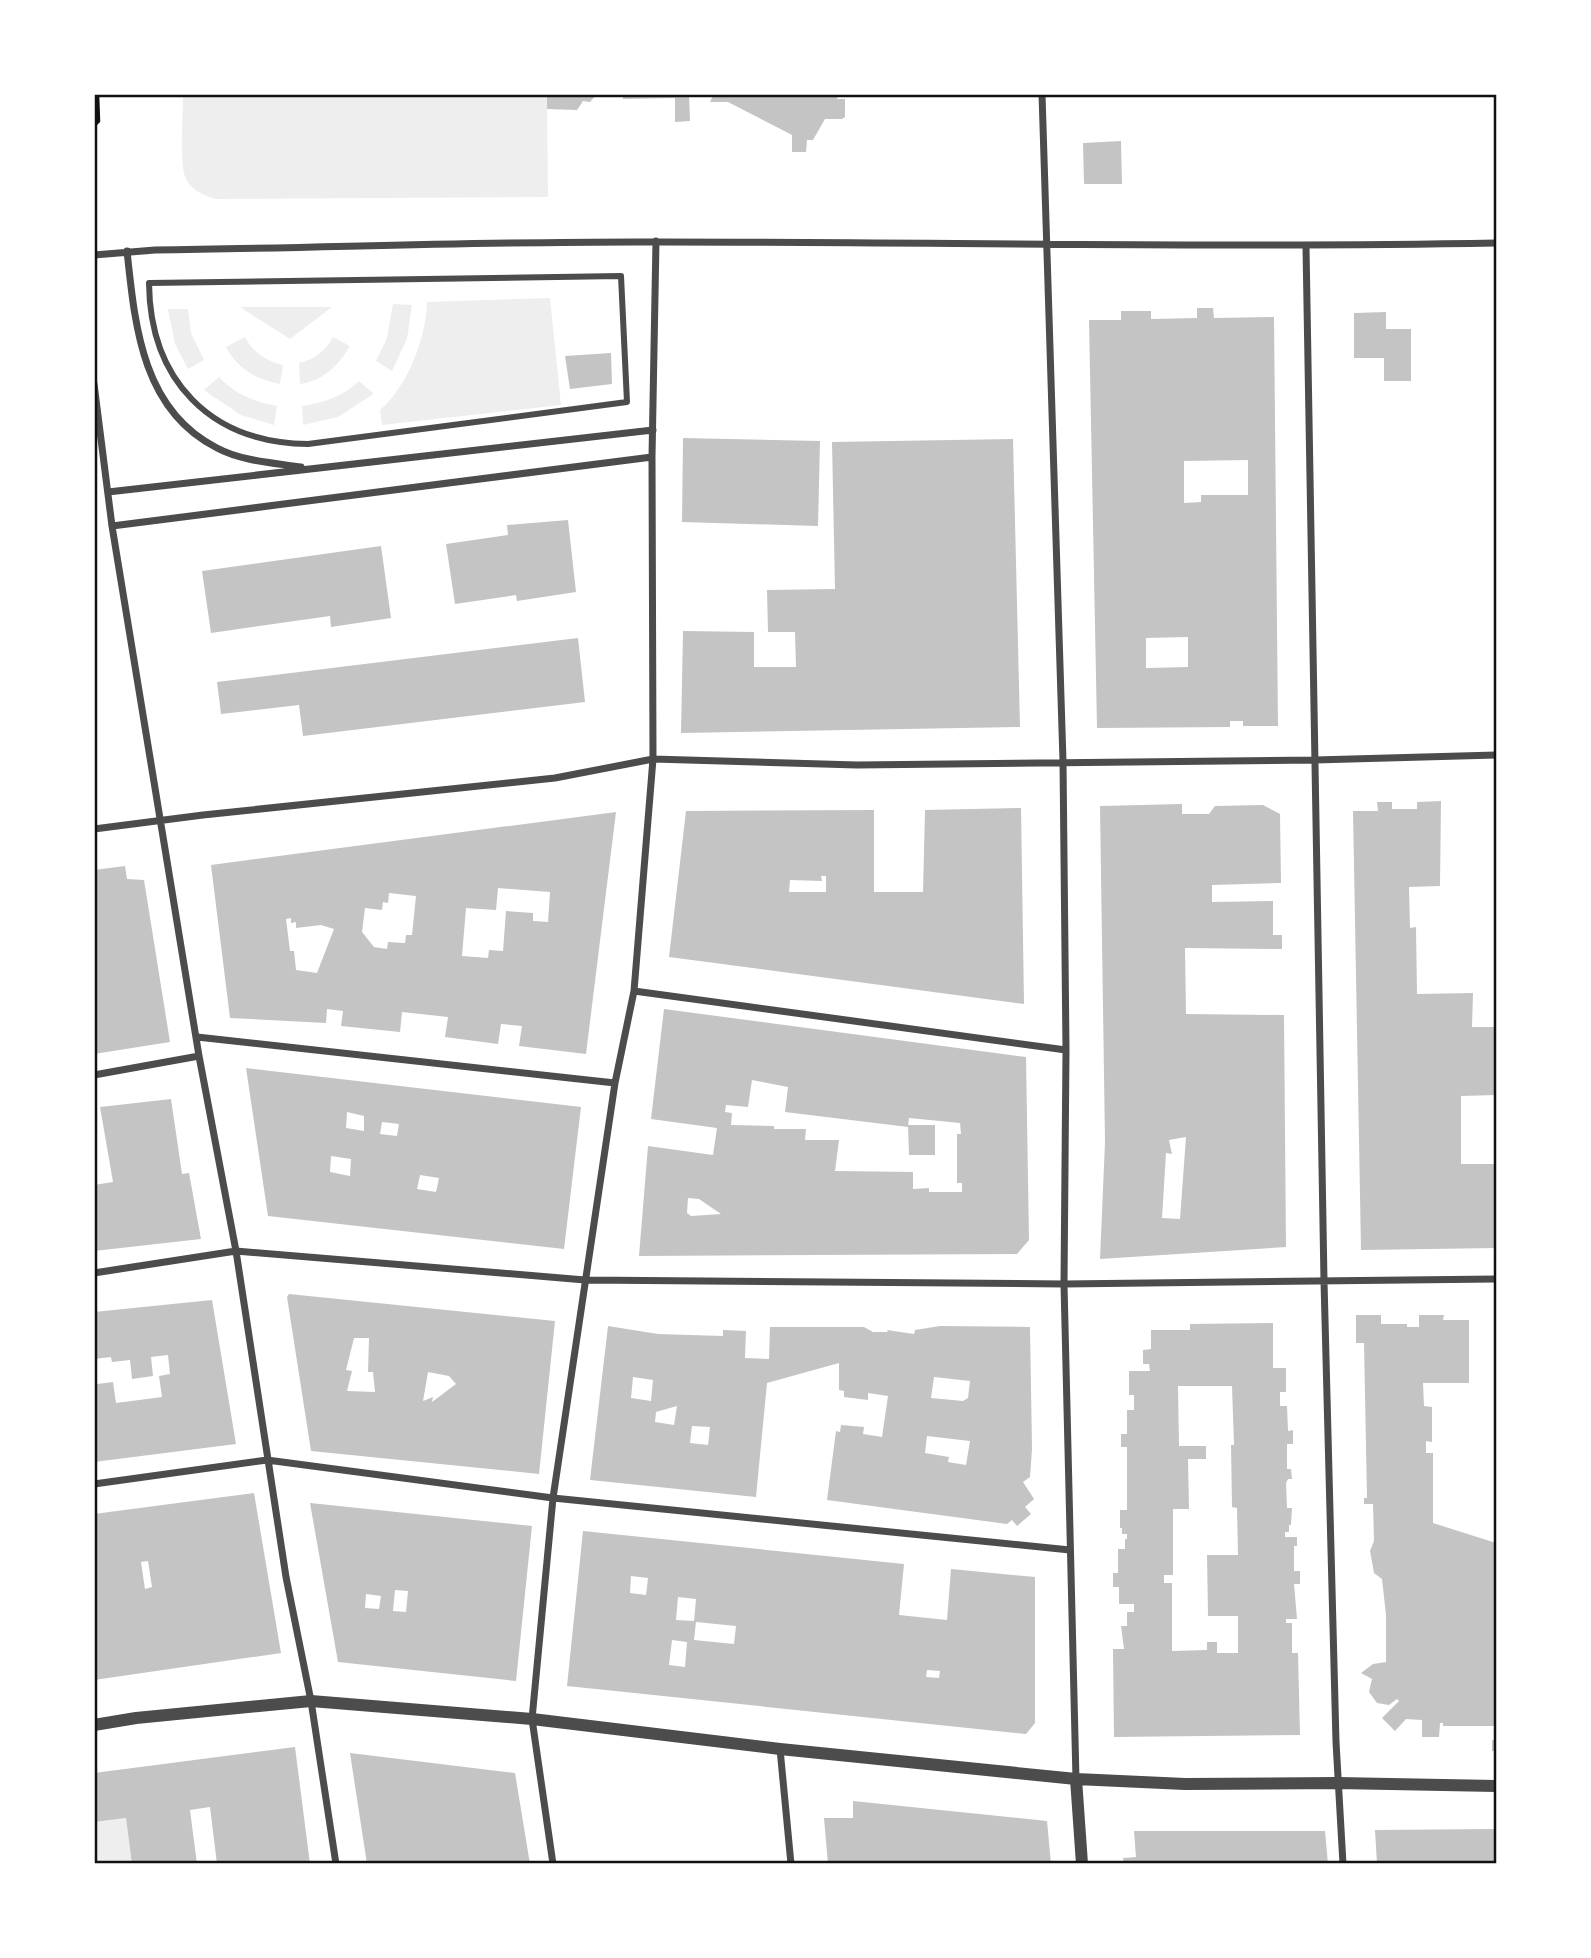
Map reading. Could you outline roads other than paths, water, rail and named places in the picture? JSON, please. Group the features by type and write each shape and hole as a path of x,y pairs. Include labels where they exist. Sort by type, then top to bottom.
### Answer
{"street":[{"path":"1042,94 1063,761 1066,1050 1064,1284 1076,1779 1082,1864"},
{"path":"553,1864 533,1719 553,1498 615,1083 634,991 653,759 652,457 656,242"},
{"path":"94,255 127,251 656,242 1306,247 1496,243"},
{"path":"1306,247 1324,1281 1337,1783 1343,1864"},
{"path":"127,251 134,313 145,355 157,392 184,428 218,449 256,460 312,469"},
{"path":"621,276 627,402 308,444 285,443 240,432 219,421 184,391 160,351 152,329 149,283 426,279 621,276"},
{"path":"94,384 107,492 200,1056 236,1251 286,1577 311,1701 336,1864"},
{"path":"107,492 653,429"},
{"path":"113,526 652,457"},
{"path":"94,829 162,819 555,778 653,759 857,765 1315,760 1496,755"},
{"path":"634,991 1066,1050"},
{"path":"197,1037 615,1083"},
{"path":"94,1075 200,1056"},
{"path":"94,1273 236,1251 585,1280 1064,1284 1496,1279"},
{"path":"94,1484 267,1460 553,1498 1070,1550"},
{"path":"94,1725 136,1718 311,1701 533,1719 780,1749 1076,1779 1185,1784 1496,1786"},
{"path":"780,1749 791,1864"}]}
